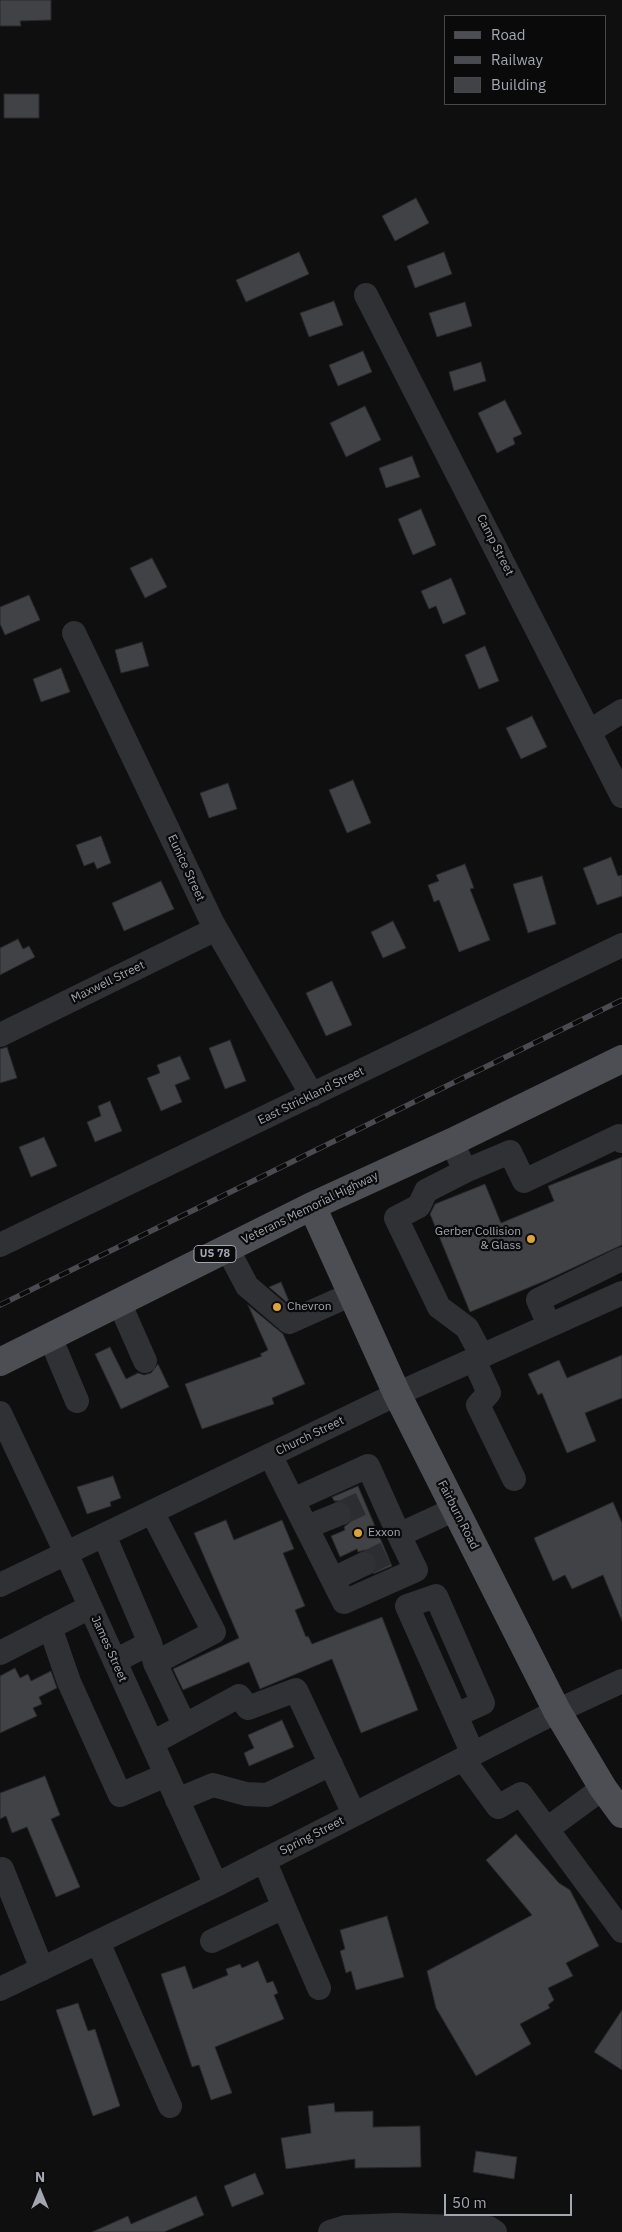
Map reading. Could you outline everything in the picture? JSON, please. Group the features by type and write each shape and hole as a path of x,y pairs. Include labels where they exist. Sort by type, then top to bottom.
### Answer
{"main road":[{"name":"Veterans Memorial Highway","path":"0,1362 312,1206 452,1142 622,1059"},
{"name":"Fairburn Road","path":"312,1206 397,1394 557,1711 603,1788 622,1814"}],"street":[{"name":"Camp Street","path":"366,294 622,796"},
{"name":"Eunice Street","path":"74,633 216,929 312,1096"},
{"path":"590,730 622,711"},
{"name":"Maxwell Street","path":"0,1035 216,929"},
{"name":"East Strickland Street","path":"0,1245 622,945"},
{"path":"514,1479 478,1405 489,1393 467,1328 439,1307 396,1218 419,1206 426,1191 510,1152 524,1181 619,1136 622,1141"},
{"path":"452,1142 466,1171"},
{"path":"227,1248 247,1286 289,1322 352,1294"},
{"path":"549,1326 538,1300 622,1258"},
{"name":"Church Street","path":"0,1585 397,1394 622,1293"},
{"path":"119,1302 145,1361"},
{"path":"50,1337 77,1400"},
{"name":"James Street","path":"0,1413 66,1553 216,1885"},
{"path":"270,1455 344,1602 416,1570 397,1544 373,1499 368,1466 293,1500"},
{"path":"397,1544 455,1509"},
{"path":"115,1661 153,1653 214,1632 152,1512"},
{"path":"307,1527 339,1514"},
{"path":"104,1535 184,1724"},
{"path":"332,1579 364,1564"},
{"path":"408,1606 456,1715 468,1757 498,1807 521,1794 622,1931"},
{"path":"0,1653 90,1607"},
{"path":"50,1628 69,1682 120,1795 166,1775"},
{"name":"Spring Street","path":"0,1989 216,1885 557,1711 622,1681"},
{"path":"152,1743 184,1724 239,1696 248,1708 296,1690 354,1814"},
{"path":"177,1800 213,1785 246,1794 266,1795 331,1764"},
{"path":"547,1829 603,1788"},
{"path":"264,1860 319,1988"},
{"path":"2,1869 42,1969"},
{"path":"212,1941 284,1907"},
{"path":"98,1942 170,2106"},
{"path":"330,2232 346,2227 396,2225 437,2229 489,2228 495,2232"}],"building":[{"path":"0,0 51,0 51,20 20,21 21,26 0,26"},
{"path":"4,94 39,94 39,118 4,118"},
{"path":"416,198 429,223 395,241 382,216"},
{"path":"299,252 309,274 246,302 236,280"},
{"path":"444,252 452,274 415,288 407,266"},
{"path":"334,301 343,325 309,337 300,313"},
{"path":"465,302 472,326 437,337 429,313"},
{"path":"363,351 372,372 338,386 329,365"},
{"path":"481,362 486,381 454,391 449,372"},
{"path":"505,400 522,434 513,438 515,444 497,453 478,413"},
{"path":"365,406 381,440 346,457 330,423"},
{"path":"412,456 420,477 386,488 379,468"},
{"path":"421,509 436,545 413,555 398,519"},
{"path":"152,558 167,587 145,598 130,568"},
{"path":"451,578 466,614 443,624 436,606 429,609 421,591"},
{"path":"29,595 40,620 5,635 0,624 0,607"},
{"path":"142,642 149,666 121,673 115,650"},
{"path":"485,646 499,681 479,689 465,655"},
{"path":"61,668 70,692 41,702 33,679"},
{"path":"532,716 547,747 521,759 506,728"},
{"path":"353,780 371,823 347,833 329,790"},
{"path":"228,783 237,809 209,818 200,793"},
{"path":"101,836 111,863 97,869 94,862 84,866 76,845"},
{"path":"611,857 618,876 622,875 622,896 597,905 583,868"},
{"path":"465,864 474,888 470,889 490,940 459,952 439,900 434,902 428,885 439,881 436,875"},
{"path":"542,876 556,924 528,933 513,884"},
{"path":"161,881 174,909 124,931 112,903"},
{"path":"393,921 406,948 383,958 371,932"},
{"path":"18,939 23,949 29,946 35,957 0,975 0,948"},
{"path":"332,981 352,1025 326,1036 306,993"},
{"path":"230,1040 246,1081 225,1089 209,1048"},
{"path":"7,1047 17,1078 0,1083 0,1049"},
{"path":"180,1056 190,1079 175,1085 182,1102 161,1111 147,1078 160,1073 157,1065"},
{"path":"110,1101 122,1131 95,1142 87,1122 101,1116 98,1106"},
{"path":"44,1137 57,1166 31,1177 19,1147"},
{"name":"Gerber Collision & Glass","path":"622,1157 622,1245 547,1280 470,1312 430,1214 435,1204 485,1184 501,1223 554,1201 548,1186"},
{"path":"281,1282 291,1306 269,1287"},
{"path":"248,1305 283,1334 305,1384 272,1398 274,1404 202,1429 185,1384 262,1356 260,1354 268,1350"},
{"path":"110,1347 126,1379 138,1373 144,1375 151,1373 158,1364 169,1387 121,1409 95,1354"},
{"path":"622,1355 622,1398 585,1413 596,1441 567,1453 542,1393 538,1395 528,1374 559,1360 567,1378"},
{"path":"113,1476 121,1498 110,1502 111,1506 87,1514 77,1487"},
{"name":"Exxon","path":"358,1486 392,1566 373,1574 378,1565 372,1553 365,1550 358,1552 357,1549 340,1557 331,1536 345,1530 344,1527 350,1522 353,1515 352,1508 348,1504 334,1501 332,1497"},
{"path":"613,1502 622,1523 622,1621 603,1575 572,1589 565,1575 553,1581 534,1538"},
{"path":"226,1520 234,1540 282,1520 294,1549 283,1553 305,1606 295,1610 306,1637 308,1636 312,1644 382,1617 418,1710 361,1733 332,1659 260,1689 249,1662 183,1690 173,1669 239,1638 194,1533"},
{"path":"15,1668 20,1678 28,1674 31,1681 51,1671 57,1688 39,1697 42,1704 33,1708 37,1716 0,1733 0,1676"},
{"path":"282,1720 294,1747 249,1766 244,1753 254,1748 248,1735"},
{"path":"45,1776 60,1815 51,1819 80,1887 56,1897 27,1827 12,1833 6,1816 0,1819 0,1793"},
{"path":"516,1834 559,1883 570,1890 599,1946 566,1963 573,1976 548,1988 554,2000 548,2005 550,2008 520,2024 531,2044 476,2076 436,2008 427,1971 532,1915 486,1860"},
{"path":"387,1916 404,1977 356,1990 351,1971 346,1973 340,1951 345,1949 340,1930"},
{"path":"258,1961 267,1983 273,1981 278,1993 274,1995 284,2019 215,2047 232,2093 211,2100 199,2065 192,2067 161,1974 185,1966 193,1989 228,1975 226,1969 240,1964 242,1968"},
{"path":"78,2003 88,2031 95,2029 120,2106 93,2116 56,2010"},
{"path":"622,2010 622,2070 594,2052"},
{"path":"334,2103 335,2112 373,2111 373,2127 420,2126 421,2167 355,2168 355,2159 286,2169 281,2138 311,2133 308,2106"},
{"path":"476,2151 517,2157 514,2179 473,2172"},
{"path":"255,2173 264,2194 232,2207 224,2186"},
{"path":"196,2196 204,2215 164,2232 92,2232 128,2216 131,2224"}],"tunnel":[{"path":"339,1514 365,1502"},
{"path":"364,1564 387,1553"}],"railway":[{"path":"0,1305 622,1000"}],"place":[{"name":"Gerber Collision & Glass","path":"531,1239"},
{"name":"Chevron","path":"277,1307"},
{"name":"Exxon","path":"358,1533"}]}
